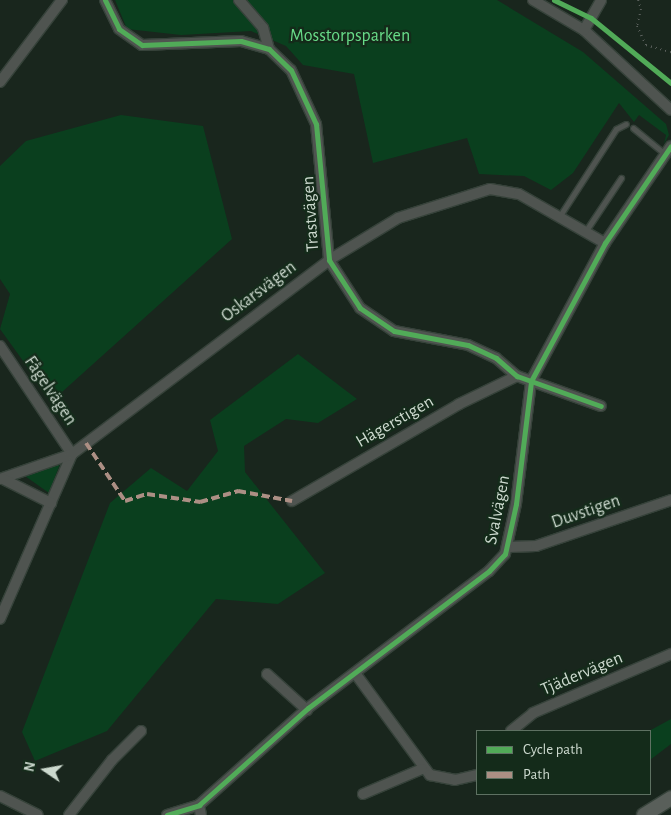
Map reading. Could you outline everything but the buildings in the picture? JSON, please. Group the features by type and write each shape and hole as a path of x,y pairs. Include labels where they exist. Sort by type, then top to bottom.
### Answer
{"main road":[{"path":"644,815 671,798"}],"street":[{"path":"0,82 62,0"},
{"name":"Trastvägen","path":"105,0 119,29 142,46 242,41 269,49 291,70 310,104 320,154 329,260 360,308 394,331 468,344 496,358 517,376 601,406"},
{"path":"239,0 263,28 269,49"},
{"path":"534,0 584,30 671,110"},
{"path":"584,30 601,0"},
{"name":"Svalvägen","path":"200,810 307,710 489,571 509,546 531,381 605,243 668,150"},
{"name":"Oskarsvägen","path":"1,479 72,454 329,260 398,218 490,189 519,194 559,217 583,234 605,243"},
{"name":"Fågelvägen","path":"0,346 72,454"},
{"name":"Hägerstigen","path":"292,501 459,404 517,376"},
{"path":"0,619 72,454"},
{"name":"Oskarsvägen","path":"1,479 51,503"},
{"name":"Duvstigen","path":"509,546 536,546 671,500"},
{"name":"Tjädervägen","path":"512,730 533,712 671,654"},
{"path":"356,673 422,769 430,775 455,780 476,774"},
{"path":"267,674 307,710"},
{"path":"70,815 112,760 142,731"},
{"path":"363,794 422,769"},
{"path":"0,796 38,815"},
{"path":"167,815 200,810"}],"lane":[{"path":"559,217 616,129 626,124"},
{"path":"633,128 668,150"},
{"path":"583,234 621,178"}],"path":[{"path":"638,0 641,9 637,26 646,45 671,52"}],"green space":[{"name":"Mosstorpsparken","path":"115,0 497,0 583,52 666,124 669,135 664,144 666,135 639,115 634,122 619,103 573,173 551,190 524,176 479,174 467,138 373,163 354,74 303,65 286,46 251,31 181,35 127,29"},
{"path":"121,115 203,126 232,239 52,401 0,329 10,294 0,279 0,166 26,141"},
{"path":"298,354 357,399 318,423 286,419 244,446 245,472 325,573 278,604 216,599 107,731 35,761 22,732 110,503 151,468 187,491 218,451 210,420"},
{"path":"60,464 49,493 25,476"},
{"path":"671,719 671,744 651,759 651,730"}],"marked path":[{"path":"86,443 125,501 147,494 200,502 238,491 292,501"}],"cycle path":[{"path":"105,0 119,29 142,45 241,41 269,49 291,70 316,124 329,260 360,308 394,331 468,345 496,358 517,376 601,406"},
{"path":"554,0 591,18 671,83"},
{"path":"167,815 199,805 308,708 489,571 505,554 516,504 531,381 605,243 671,146"}]}
